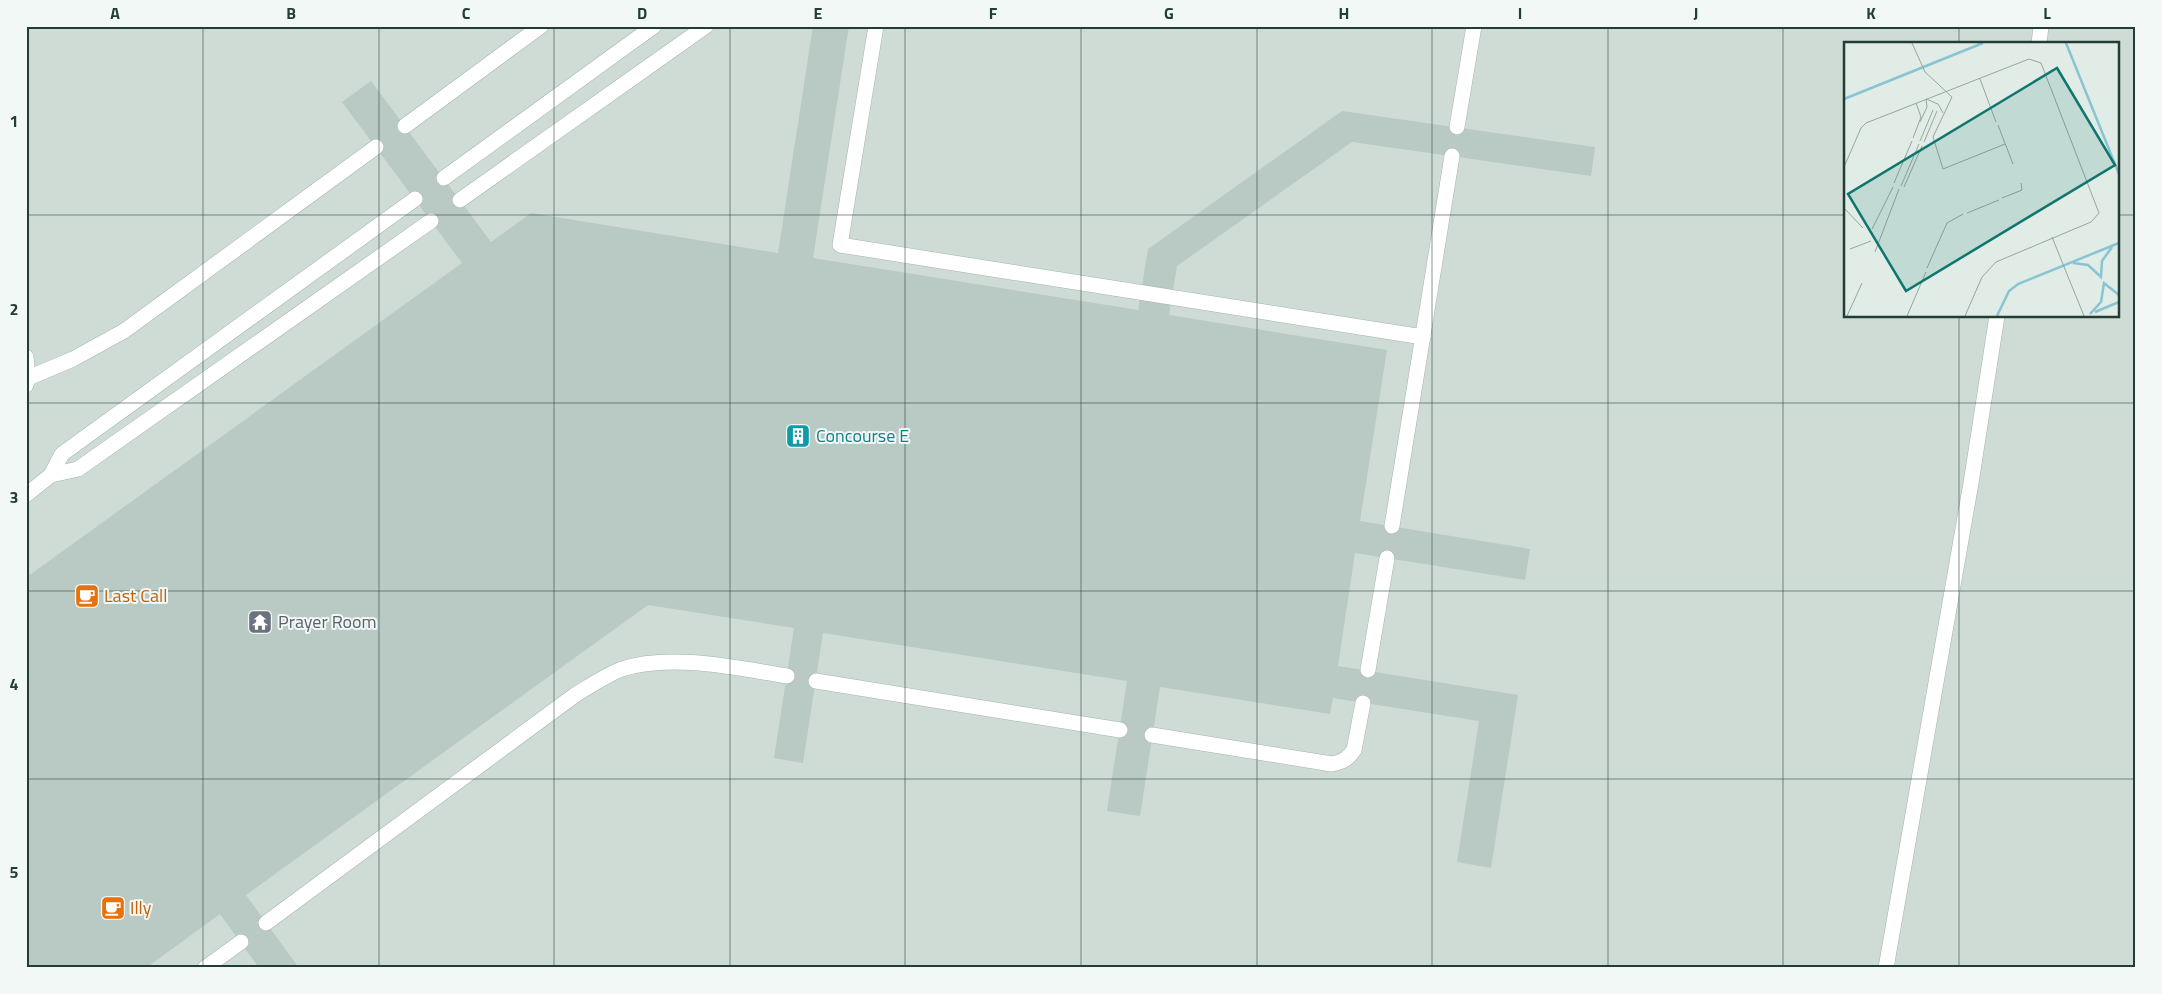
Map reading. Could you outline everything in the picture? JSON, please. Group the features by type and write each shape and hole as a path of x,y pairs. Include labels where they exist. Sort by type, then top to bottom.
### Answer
{"lane":[{"path":"405,126 542,26"},
{"path":"444,178 654,26"},
{"path":"460,200 706,26"},
{"path":"876,26 840,245 1423,337"},
{"path":"1457,127 1474,26"},
{"path":"2039,42 2041,26"},
{"path":"26,357 27,382 73,360 124,331 376,147"},
{"path":"1392,526 1452,156"},
{"path":"51,475 62,454 415,199"},
{"path":"26,494 51,475 78,469 431,221"},
{"path":"1886,968 1971,483 1997,318"},
{"path":"1368,670 1387,558"},
{"path":"266,923 575,695 621,669 643,663 671,661 786,676"},
{"path":"816,681 1120,730"},
{"path":"1152,735 1332,764 1339,763 1350,756 1354,750 1364,703"},
{"path":"205,968 240,942"}],"shaded area":[{"path":"26,26 2136,26 2136,968 26,968"}],"building":[{"name":"Concourse E","path":"813,26 849,26 813,258 1138,310 1148,249 1342,111 1595,147 1591,176 1352,142 1177,266 1169,315 1387,350 1360,521 1530,549 1525,580 1355,553 1338,666 1518,695 1491,868 1457,862 1479,721 1333,698 1330,714 1160,687 1140,816 1107,811 1127,681 823,633 803,763 774,758 794,628 648,605 246,895 299,968 259,968 220,914 146,968 26,968 26,573 31,574 462,263 342,102 371,81 491,242 531,213 778,253"}],"tunnel":[{"path":"376,147 405,126"},
{"path":"1452,156 1457,127"},
{"path":"415,199 444,178"},
{"path":"431,221 460,200"},
{"path":"1387,558 1392,526"},
{"path":"1363,703 1368,670"},
{"path":"787,676 816,681"},
{"path":"1120,730 1152,735"},
{"path":"241,942 266,923"}],"place":[{"name":"Concourse E","path":"798,436"},
{"name":"Last Call","path":"87,596"},
{"name":"Prayer Room","path":"260,622"},
{"name":"Illy","path":"113,908"}]}
